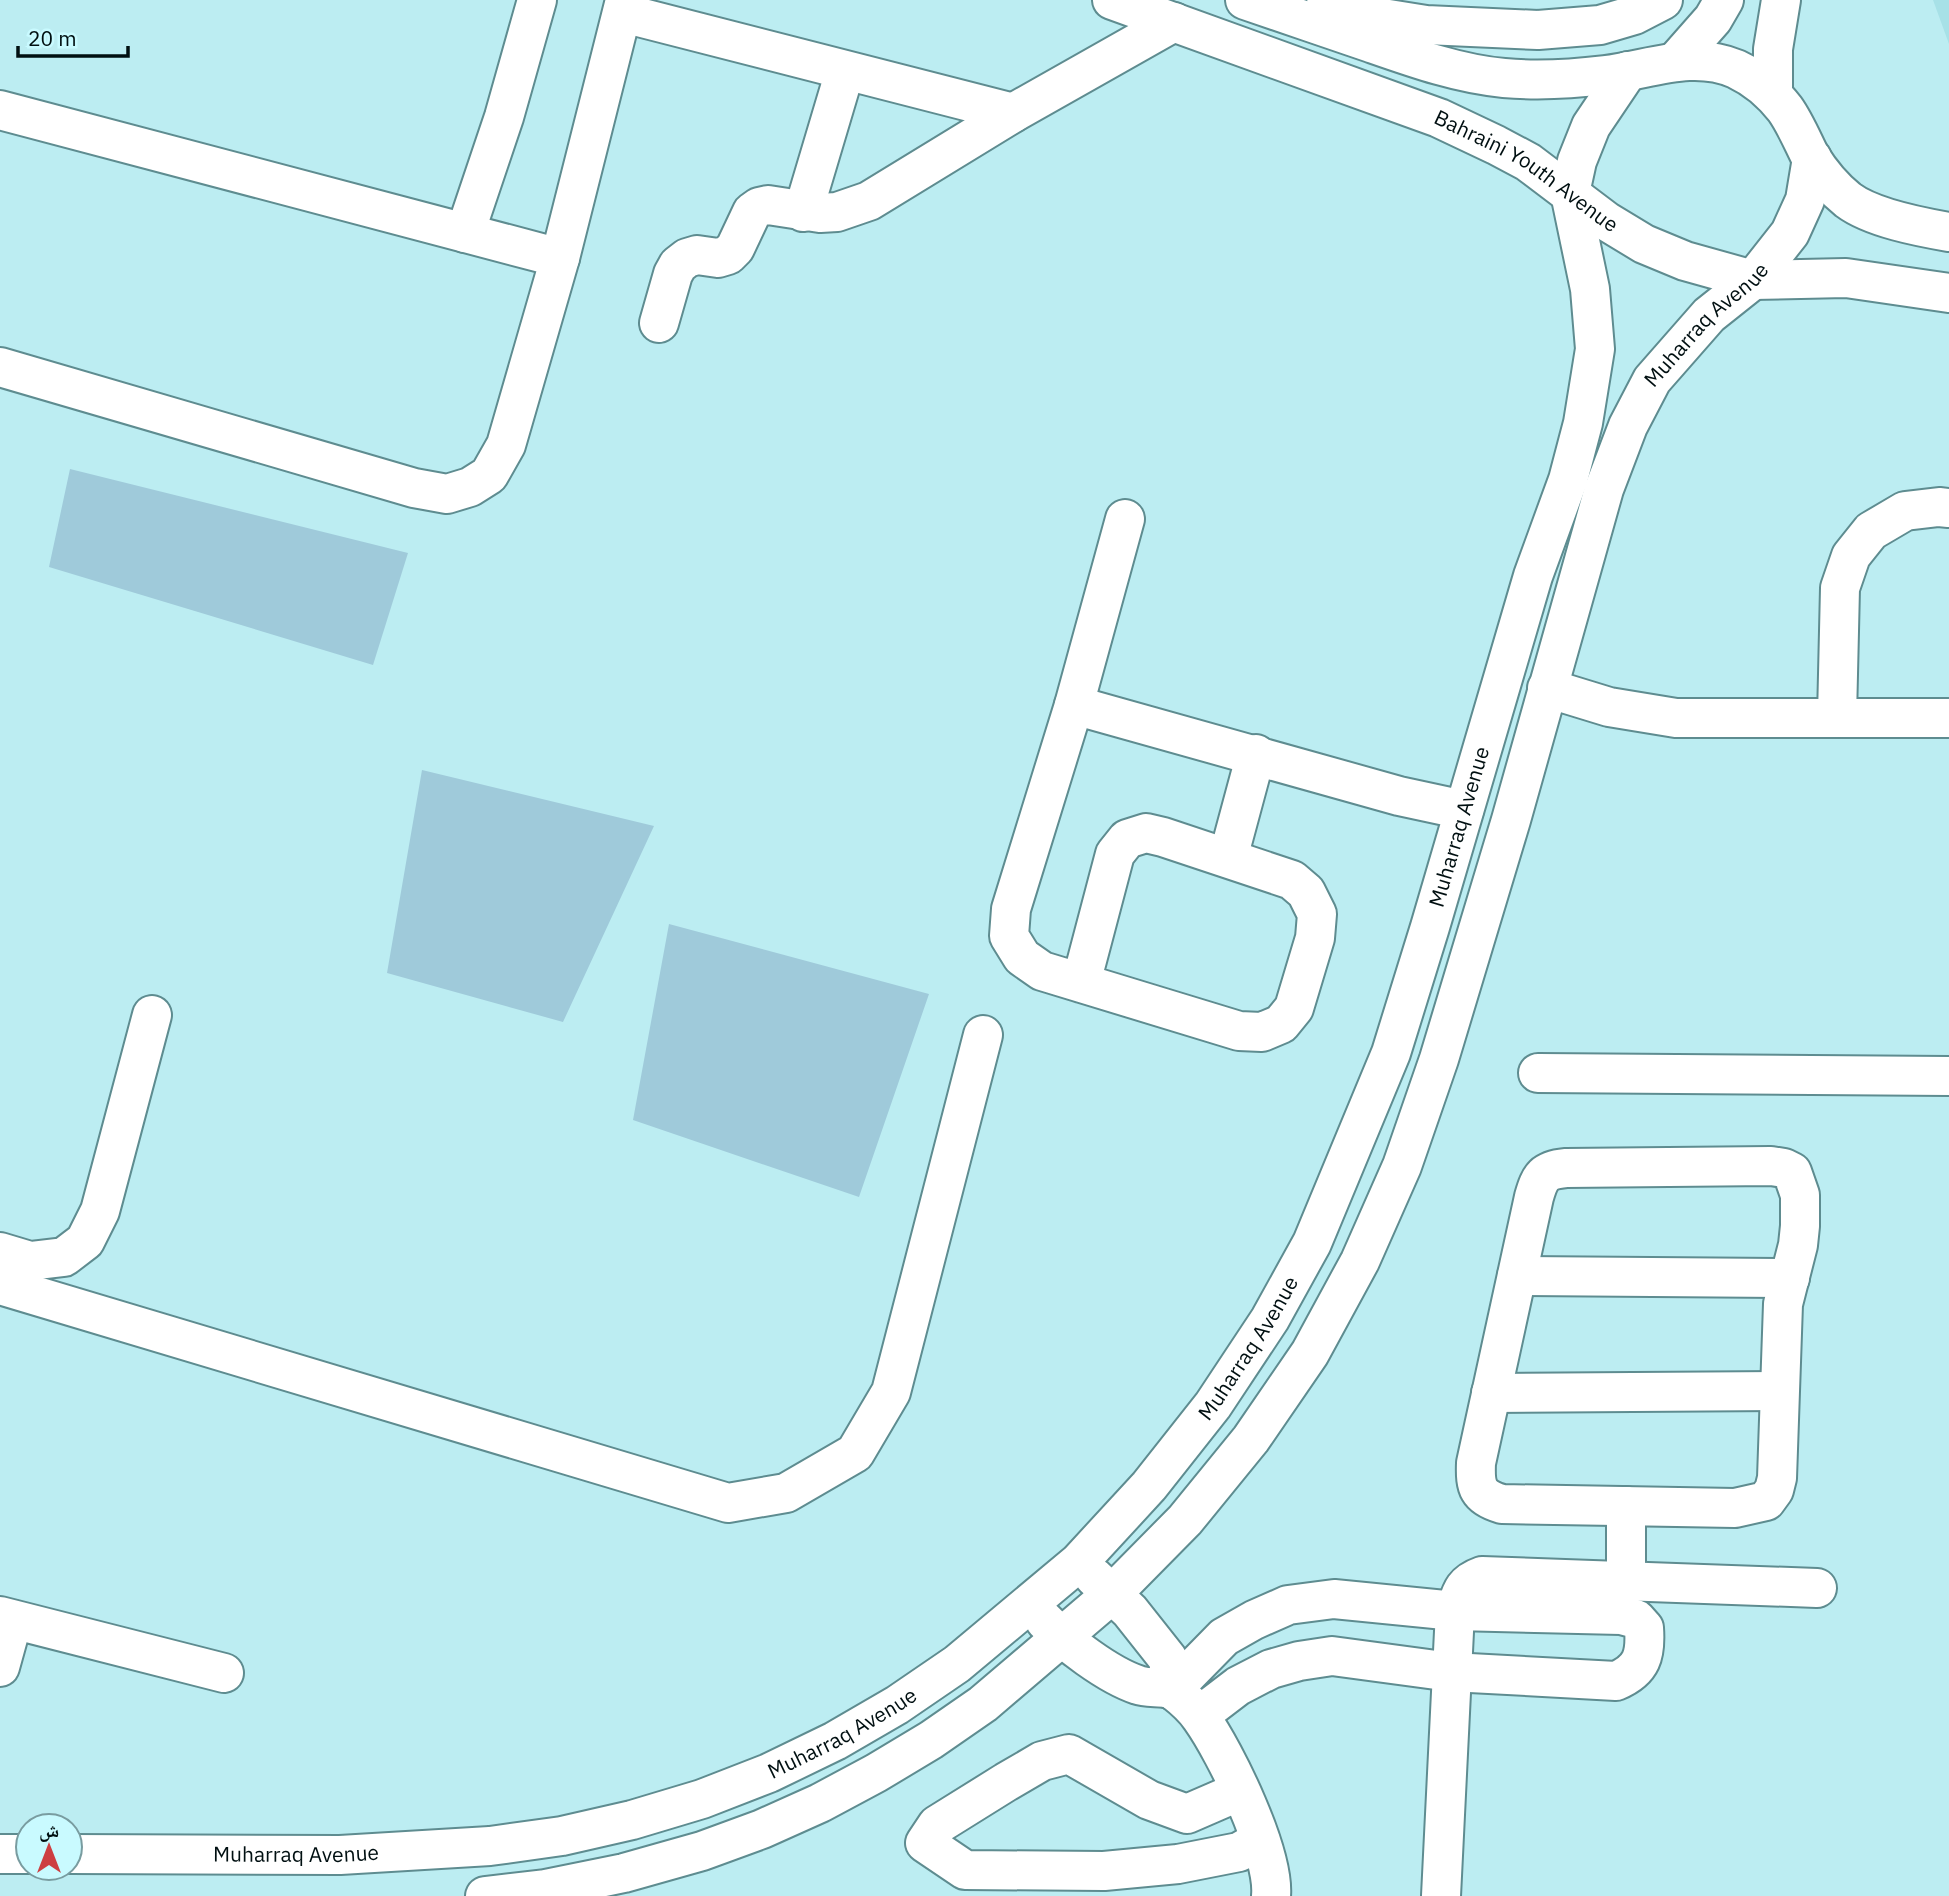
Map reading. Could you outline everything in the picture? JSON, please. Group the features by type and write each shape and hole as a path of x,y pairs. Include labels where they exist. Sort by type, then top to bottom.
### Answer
{"street":[{"path":"465,233 537,0"},
{"name":"Bahraini Youth Avenue","path":"1112,0 1439,118 1528,162 1606,221 1644,244 1685,261 1753,281 1846,278 1949,293"},
{"path":"1245,0 1413,57 1470,73 1504,78 1556,80 1608,75 1676,61 1699,60 1735,69 1757,82 1787,111 1812,158 1831,184 1850,201 1883,216 1949,232"},
{"path":"1309,0 1382,18 1426,25 1538,30 1600,25 1634,15 1663,0"},
{"path":"1676,61 1713,19 1724,0"},
{"path":"1773,95 1773,49 1781,0"},
{"path":"0,367 414,488 447,494 470,487 489,475 506,445 560,258 626,4 845,71 1013,113"},
{"path":"659,323 678,265 697,255 718,258 728,255 736,248 752,212 759,207 768,205 820,214 837,212 869,201 1013,113 1174,22"},
{"path":"803,212 845,71"},
{"name":"Muharraq Avenue","path":"84,1854 340,1855 478,1847 562,1836 632,1820 713,1795 769,1773 835,1741 897,1705 957,1664 1079,1562 1149,1486 1213,1405 1270,1319 1312,1243 1391,1053 1533,576 1568,480 1583,423 1595,349 1590,289 1570,192 1577,161 1591,125 1628,71"},
{"path":"0,110 560,258"},
{"name":"Muharraq Avenue","path":"485,1896 545,1892 702,1851 762,1829 820,1803 876,1773 983,1704 1112,1594 1185,1520 1251,1439 1310,1353 1360,1261 1402,1166 1439,1059 1511,820 1604,489 1628,426 1652,380 1709,316 1753,281 1790,233 1805,200 1812,158"},
{"path":"1837,717 1839,589 1851,556 1871,531 1905,511 1949,508"},
{"path":"1080,983 1115,854 1127,839 1146,833 1293,880 1306,892 1317,914 1315,938 1294,1008 1281,1024 1262,1032 1239,1031 1080,983 1042,971 1022,957 1009,936 1011,909 1074,705 1125,519"},
{"path":"1547,688 1609,706 1676,718 1949,718"},
{"path":"1074,705 1399,796 1464,810"},
{"path":"1228,858 1256,754"},
{"path":"0,1252 30,1261 64,1257 85,1241 100,1211 152,1015"},
{"path":"0,1285 728,1503 786,1493 855,1454 891,1392 983,1035"},
{"path":"1538,1073 1949,1076"},
{"path":"1771,1166 1784,1168 1792,1172 1800,1195 1798,1245 1790,1278 1783,1304 1777,1478 1774,1490 1766,1502 1735,1508 1502,1504 1487,1500 1478,1490 1475,1480 1476,1463 1538,1185 1543,1175 1554,1170 1771,1166"},
{"path":"1517,1276 1790,1278"},
{"path":"1491,1393 1779,1391"},
{"path":"1626,1506 1626,1580"},
{"path":"1079,1562 1130,1611 1168,1659 1172,1690"},
{"path":"1441,1896 1455,1611 1463,1589 1470,1580 1482,1576 1817,1587"},
{"path":"1172,1690 1224,1637 1288,1605 1334,1599 1455,1611 1621,1615 1636,1619 1644,1628 1644,1653 1639,1665 1630,1675 1616,1681 1451,1672 1332,1656 1271,1669 1238,1686 1200,1715"},
{"path":"1030,1604 1062,1638 1110,1671 1138,1685 1172,1690 1200,1715 1229,1764 1267,1856 1272,1884 1271,1896"},
{"path":"0,1667 6,1618 224,1673"},
{"path":"1240,1791 1186,1814 1149,1800 1069,1754 1042,1762 1006,1782 937,1825 925,1843 965,1870 1104,1871 1178,1864 1239,1853 1260,1840"}],"shaded area":[{"path":"1933,0 1949,0 1949,44"}],"building":[{"path":"70,469 408,553 373,665 49,567"},
{"path":"422,770 654,826 563,1022 387,973"},
{"path":"669,924 929,994 859,1197 633,1120"}]}
